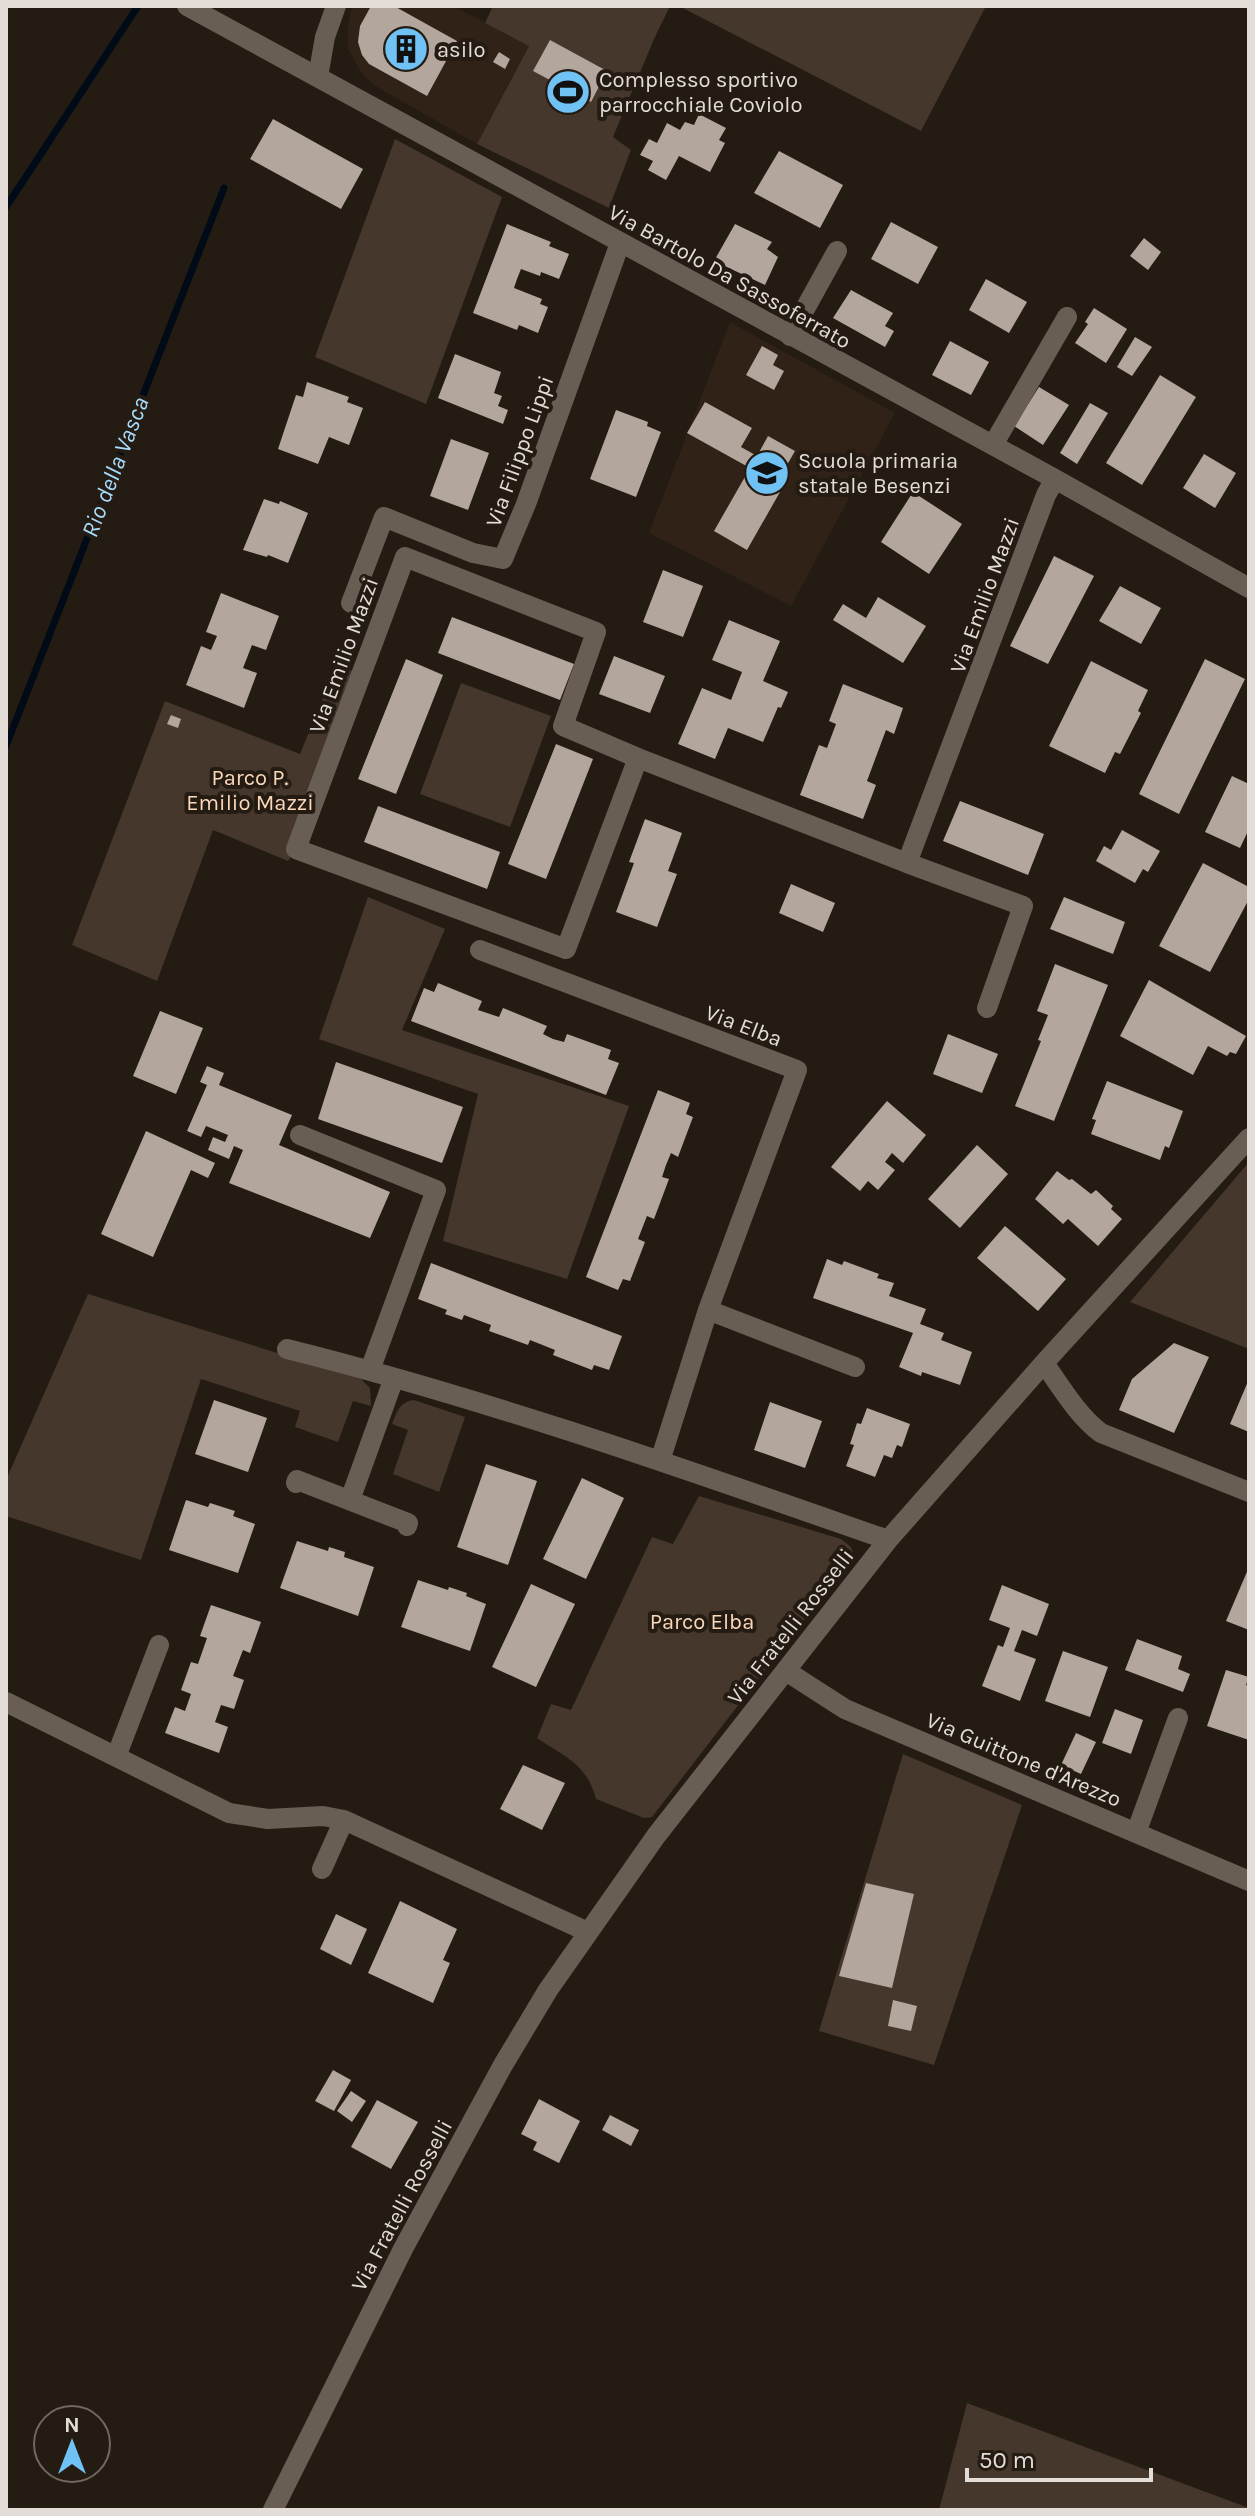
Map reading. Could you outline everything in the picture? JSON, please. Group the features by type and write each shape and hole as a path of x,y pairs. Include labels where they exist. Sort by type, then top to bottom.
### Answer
{"street":[{"name":"Via Bartolo Da Sassoferrato","path":"187,6 1249,588"},
{"path":"318,77 325,37 336,6"},
{"name":"Via Filippo Lippi","path":"351,603 384,517 473,553 503,559 526,504 620,243"},
{"path":"790,336 837,251"},
{"path":"993,445 1067,317"},
{"name":"Via Emilio Mazzi","path":"907,863 1046,495 1055,479"},
{"name":"Via Emilio Mazzi","path":"638,758 566,949 296,849 405,557 596,632 563,726 638,758 1023,906 987,1008"},
{"name":"Via Elba","path":"480,950 797,1070 708,1310 660,1461"},
{"path":"300,1135 436,1190 370,1370"},
{"name":"Via Fratelli Rosselli","path":"273,2510 434,2191 511,2052 588,1932 706,1769 888,1540 1249,1138"},
{"path":"708,1310 855,1367"},
{"path":"287,1349 370,1370 660,1461 888,1540"},
{"path":"1044,1363 1084,1416 1101,1433 1249,1492"},
{"path":"350,1500 394,1378"},
{"path":"296,1483 297,1480 350,1500 408,1523 407,1526"},
{"path":"116,1757 159,1645"},
{"name":"Via Guittone d'Arezzo","path":"786,1671 845,1709 1249,1881"},
{"path":"6,1702 229,1813 268,1819 323,1816 344,1820 588,1932"},
{"path":"1136,1833 1178,1718"},
{"path":"322,1869 344,1820"}],"shaded area":[{"path":"352,6 453,6 529,45 477,144 374,85 363,75 348,49"},
{"name":"Scuola primaria statale Besenzi","path":"730,322 895,413 791,606 649,533"}],"green space":[{"name":"Complesso sportivo parrocchiale Coviolo","path":"493,6 670,6 613,137 631,150 609,208 477,144 529,46 485,23"},
{"name":"Complesso sportivo parrocchiale Coviolo","path":"679,6 986,6 921,131"},
{"path":"395,139 502,197 426,404 315,357"},
{"name":"Parco P. Emilio Mazzi","path":"337,664 361,675 296,849 288,861 213,830 157,981 72,945 165,701 300,754"},
{"path":"461,683 551,716 510,827 420,794"},
{"path":"368,897 445,929 402,1030 629,1106 567,1279 443,1241 478,1094 319,1039"},
{"path":"1249,1162 1249,1349 1130,1302"},
{"path":"88,1294 361,1379 370,1388 371,1406 353,1401 338,1442 295,1427 300,1411 201,1379 141,1560 6,1516 6,1480"},
{"path":"414,1400 465,1417 439,1492 393,1474 408,1430 392,1424 402,1405"},
{"name":"Parco Elba","path":"699,1496 841,1539 851,1547 854,1555 652,1817 644,1818 596,1799 581,1769 537,1738 551,1704 571,1710 652,1537 673,1544"},
{"path":"903,1754 1022,1805 934,2065 819,2031"},
{"path":"967,2403 1249,2508 1249,2510 939,2510"}],"building":[{"name":"asilo","path":"371,6 394,6 457,41 427,96 369,64 362,55 358,42 360,26"},
{"path":"550,40 607,71 591,102 533,71"},
{"path":"499,52 510,59 505,69 493,62"},
{"path":"699,114 726,128 719,140 725,143 710,172 679,156 666,180 648,170 653,161 640,155 649,139 657,143 667,123 680,130 685,122 694,125"},
{"path":"273,119 363,169 341,209 250,159"},
{"path":"779,151 843,185 820,228 754,193"},
{"path":"891,222 938,247 918,284 871,259"},
{"path":"507,224 551,242 549,246 569,254 559,279 521,269 517,279 514,288 542,299 540,304 548,307 538,333 519,325 517,330 473,313"},
{"path":"735,224 772,242 767,249 778,257 765,285 714,261"},
{"path":"1144,238 1161,252 1148,270 1130,256"},
{"path":"986,279 1027,302 1009,333 969,310"},
{"path":"851,290 893,313 885,326 894,331 885,347 833,318"},
{"path":"1094,308 1127,329 1106,363 1075,343"},
{"path":"1135,337 1152,347 1132,376 1117,367"},
{"path":"950,341 989,362 971,395 932,375"},
{"path":"762,346 778,355 773,365 784,371 774,390 746,375"},
{"path":"455,354 501,372 494,393 502,396 498,406 508,410 503,424 438,398"},
{"path":"1160,375 1196,397 1142,485 1106,463"},
{"path":"307,382 349,397 347,402 363,408 349,445 329,437 318,464 278,449 296,395 303,397"},
{"path":"1039,387 1069,405 1043,445 1014,426"},
{"path":"705,402 752,428 741,447 757,456 768,436 795,451 779,479 774,476 769,486 780,492 747,550 714,531 750,468 687,433"},
{"path":"1090,403 1108,413 1077,464 1060,453"},
{"path":"616,410 648,422 647,426 661,432 636,497 590,479"},
{"path":"451,439 489,453 468,510 430,496"},
{"path":"1204,454 1236,473 1215,508 1183,488"},
{"path":"913,492 962,524 929,574 881,542"},
{"path":"264,499 279,504 280,501 308,513 288,563 243,550"},
{"path":"1054,556 1094,576 1048,664 1010,646"},
{"path":"663,570 703,586 683,637 643,622"},
{"path":"1120,586 1161,608 1141,644 1099,621"},
{"path":"221,593 279,616 266,650 252,645 243,668 257,673 244,708 186,685 201,646 211,650 217,636 206,632"},
{"path":"878,597 926,626 903,663 833,620 843,604 866,618"},
{"path":"452,617 574,664 560,700 438,653"},
{"path":"729,620 780,641 763,681 788,692 763,742 728,728 715,759 678,744 702,688 731,700 742,672 712,660"},
{"path":"614,656 665,676 650,713 599,694"},
{"path":"406,659 443,675 396,794 358,779"},
{"path":"1205,659 1245,679 1179,814 1139,794"},
{"path":"1091,661 1148,690 1138,711 1141,713 1120,754 1115,752 1105,773 1049,746"},
{"path":"843,684 903,708 894,734 886,730 867,781 876,785 863,819 800,795 819,745 827,748 836,724 829,721"},
{"path":"171,715 181,719 178,728 167,724"},
{"path":"556,744 593,759 546,879 508,864"},
{"path":"1232,776 1249,784 1249,829 1240,848 1205,832"},
{"path":"960,801 1044,834 1028,875 943,841"},
{"path":"378,806 500,852 487,889 364,842"},
{"path":"645,819 682,833 668,871 677,874 657,927 616,912 634,863 629,862"},
{"path":"1122,830 1160,851 1148,872 1143,869 1135,883 1096,861 1104,846 1111,850"},
{"path":"1203,863 1249,887 1249,899 1210,972 1159,946"},
{"path":"791,884 835,903 823,932 779,913"},
{"path":"1064,897 1125,922 1113,954 1050,929"},
{"path":"1055,964 1108,985 1054,1121 1015,1106 1041,1041 1038,1040 1048,1015 1037,1011"},
{"path":"1149,980 1246,1036 1236,1054 1230,1052 1227,1056 1208,1046 1193,1075 1120,1036"},
{"path":"438,983 482,1001 478,1010 499,1017 503,1008 547,1026 543,1034 553,1039 564,1042 567,1034 611,1050 608,1059 619,1063 606,1095 411,1021 424,988 434,992"},
{"path":"160,1011 203,1028 176,1094 133,1076"},
{"path":"948,1034 998,1054 982,1093 933,1074"},
{"path":"336,1062 463,1107 442,1163 318,1119"},
{"path":"207,1066 224,1073 219,1085 292,1115 279,1145 390,1192 370,1238 229,1183 243,1150 234,1146 229,1159 208,1150 213,1137 225,1142 228,1135 206,1126 201,1137 187,1131 207,1085 200,1082"},
{"path":"1107,1081 1183,1111 1169,1148 1165,1146 1160,1160 1091,1134 1096,1120 1092,1119"},
{"path":"658,1090 690,1103 686,1114 693,1117 678,1157 671,1153 666,1165 662,1177 669,1179 654,1219 647,1216 638,1239 645,1242 630,1281 623,1279 618,1290 586,1277"},
{"path":"887,1101 926,1135 903,1163 892,1153 885,1162 895,1170 878,1190 868,1181 860,1191 831,1167"},
{"path":"146,1131 215,1163 208,1178 191,1170 153,1257 101,1234"},
{"path":"977,1145 1008,1174 960,1228 928,1199"},
{"path":"1057,1171 1091,1194 1096,1190 1122,1219 1098,1246 1068,1219 1063,1224 1035,1199"},
{"path":"1005,1226 1066,1279 1038,1311 977,1258"},
{"path":"827,1259 842,1265 844,1261 894,1283 889,1296 926,1309 920,1324 944,1333 941,1340 972,1352 960,1385 922,1372 921,1376 899,1367 913,1333 813,1298"},
{"path":"431,1263 622,1336 609,1370 594,1365 592,1370 553,1355 555,1350 530,1340 528,1345 489,1331 491,1325 464,1315 462,1320 445,1314 447,1310 418,1299"},
{"path":"1174,1343 1209,1357 1174,1433 1119,1410 1132,1379"},
{"path":"1249,1379 1249,1432 1230,1424"},
{"path":"214,1400 267,1418 248,1472 195,1454"},
{"path":"770,1402 822,1421 805,1468 754,1450"},
{"path":"867,1408 910,1424 902,1447 897,1445 892,1458 884,1455 875,1477 846,1466 854,1445 850,1444 857,1423 861,1424"},
{"path":"486,1464 537,1481 508,1565 457,1547"},
{"path":"582,1478 624,1498 586,1579 543,1559"},
{"path":"186,1500 235,1511 233,1516 255,1524 238,1573 169,1550"},
{"path":"297,1541 328,1551 329,1547 345,1552 344,1557 374,1567 358,1616 280,1588"},
{"path":"1249,1567 1249,1630 1226,1621"},
{"path":"418,1580 467,1593 466,1596 486,1604 470,1651 401,1627"},
{"path":"531,1584 575,1604 536,1687 492,1667"},
{"path":"1002,1585 1049,1604 1037,1636 1022,1630 1014,1651 1036,1659 1020,1701 982,1686 998,1645 1003,1647 1010,1628 989,1620"},
{"path":"211,1605 261,1622 250,1653 243,1650 233,1676 244,1680 234,1709 221,1705 215,1722 228,1727 219,1753 165,1733 175,1707 185,1711 191,1694 181,1690 191,1662 198,1664 207,1638 200,1636"},
{"path":"1137,1639 1182,1656 1178,1669 1190,1674 1183,1692 1125,1670"},
{"path":"1063,1651 1108,1667 1090,1717 1045,1701"},
{"path":"1226,1670 1249,1677 1246,1685 1249,1686 1249,1740 1207,1726"},
{"path":"1115,1709 1143,1720 1131,1754 1102,1743"},
{"path":"1076,1733 1096,1742 1081,1774 1061,1765"},
{"path":"523,1765 565,1783 542,1830 500,1809"},
{"path":"866,1883 914,1894 892,1988 839,1976"},
{"path":"400,1901 457,1929 443,1960 450,1963 433,2003 368,1973"},
{"path":"336,1914 367,1929 351,1965 320,1949"},
{"path":"893,2000 917,2006 911,2031 888,2026"},
{"path":"333,2070 351,2080 334,2111 315,2101"},
{"path":"351,2091 366,2101 352,2122 337,2111"},
{"path":"539,2099 580,2121 559,2163 533,2150 537,2142 521,2134"},
{"path":"377,2100 418,2122 391,2169 351,2147"},
{"path":"610,2115 639,2130 631,2146 602,2130"}],"waterway":[{"path":"6,207 138,6"},
{"name":"Rio della Vasca","path":"6,746 224,188"}],"place":[{"name":"asilo","path":"406,49"},
{"name":"Complesso sportivo parrocchiale Coviolo","path":"568,92"},
{"name":"Scuola primaria statale Besenzi","path":"767,473"}]}
